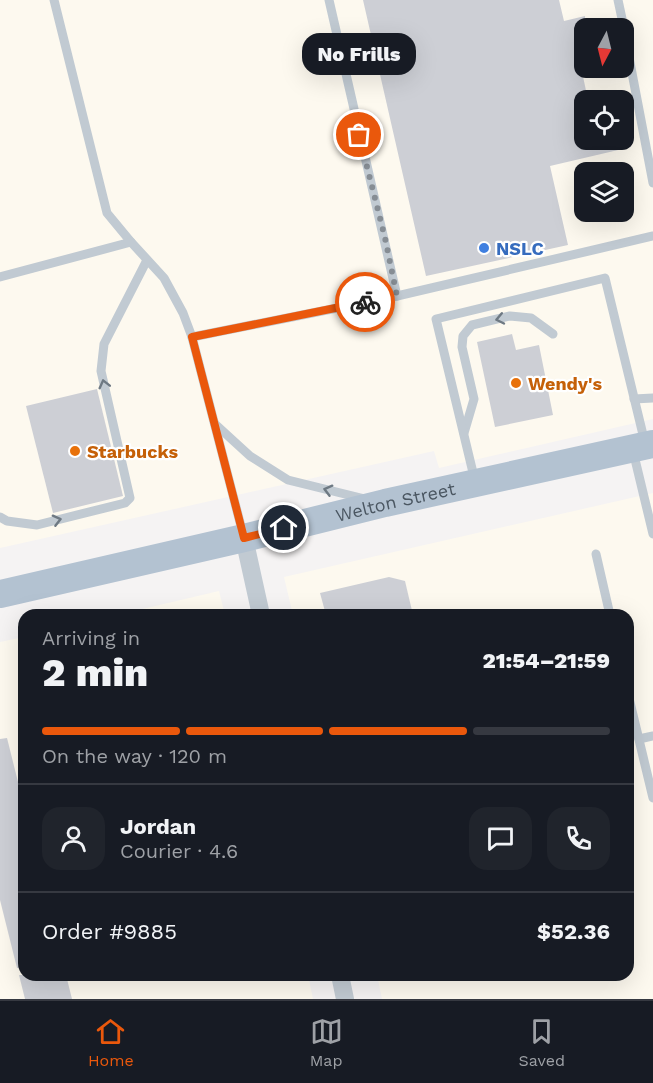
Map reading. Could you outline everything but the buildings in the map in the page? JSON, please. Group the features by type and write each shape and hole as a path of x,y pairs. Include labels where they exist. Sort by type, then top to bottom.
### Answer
{"main road":[{"name":"Welton Street","path":"0,594 385,503 644,446"}],"street":[{"path":"244,538 260,609"},
{"path":"341,981 345,999"}],"lane":[{"path":"54,0 107,213 164,278 183,313 192,337 244,538"},
{"path":"328,0 397,296"},
{"path":"618,0 622,18"},
{"path":"633,78 653,183"},
{"path":"192,337 397,296 653,236"},
{"path":"0,277 131,242"},
{"path":"0,517 7,521 37,525 125,503 130,498 101,371 104,344 147,260"},
{"path":"475,483 436,319 605,278 644,446 653,534"},
{"path":"464,435 474,399 462,347 463,336 472,324 510,316 531,318 553,334"},
{"path":"634,399 653,398"},
{"path":"215,424 250,456 288,480 385,503"},
{"path":"596,554 609,609"},
{"path":"634,719 653,798"},
{"path":"639,739 653,736"}],"shaded area":[{"path":"0,0 653,0 653,419 439,468 434,451 0,548"},
{"path":"653,493 653,999 382,999 378,981 634,981 634,609 292,609 284,577"},
{"path":"219,591 224,609 142,609"},
{"path":"18,638 18,981 309,981 313,999 0,999 0,642"}],"way so far":[{"path":"359,135 397,296 365,302"}],"place":[{"name":"No Frills","path":"359,135"},
{"name":"NSLC","path":"484,248"},
{"name":"Wendy's","path":"516,383"},
{"name":"Starbucks","path":"75,451"}],"route":[{"path":"284,528 244,538 192,337 365,302"}]}
